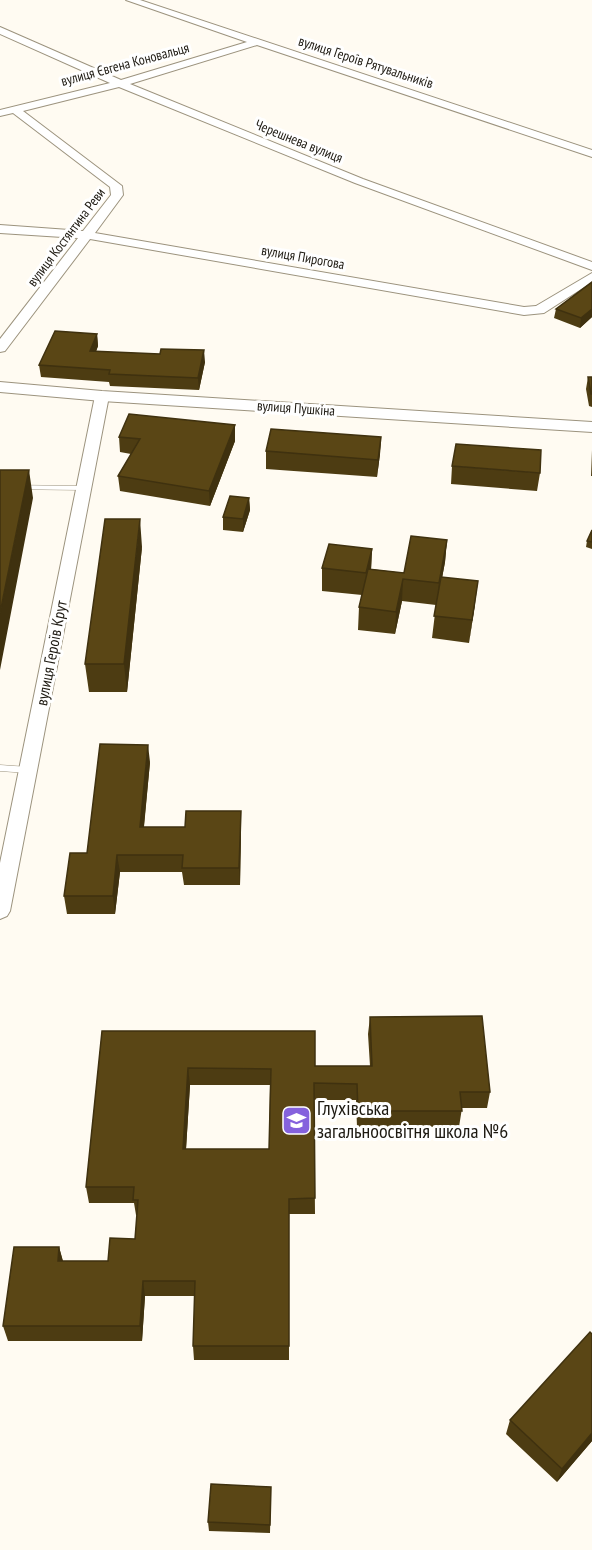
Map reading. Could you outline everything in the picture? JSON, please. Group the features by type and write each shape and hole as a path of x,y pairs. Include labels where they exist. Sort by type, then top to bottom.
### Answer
{"street":[{"name":"вулиця Героїв Рятувальників","path":"131,0 592,154"},
{"name":"Черешнева вулиця","path":"0,30 120,84 358,181 592,266"},
{"name":"вулиця Євгена Коновальця","path":"0,113 120,84 257,42"},
{"name":"вулиця Костянтина Реви","path":"0,348 117,195 116,186 14,109"},
{"name":"вулиця Пирогова","path":"0,229 88,235 524,311 539,309 592,277"},
{"name":"вулиця Пушкіна","path":"0,387 102,396 592,426"},
{"name":"вулиця Героїв Крут","path":"0,911 102,396"}],"lane":[{"path":"0,487 84,488"},
{"path":"0,768 28,770"}],"building":[{"path":"592,282 592,309 581,318 556,309"},
{"path":"55,331 97,334 90,351 160,354 161,349 204,350 198,378 109,374 110,370 39,365"},
{"path":"588,377 592,377 592,394 591,394"},
{"path":"129,414 235,425 209,491 118,476 140,439 119,437"},
{"path":"271,429 381,437 378,460 266,451"},
{"path":"456,444 541,450 540,473 452,466"},
{"path":"0,470 29,470 0,613"},
{"path":"230,496 249,498 243,519 223,517"},
{"path":"105,519 140,519 124,664 85,664"},
{"path":"592,530 592,542 587,541"},
{"path":"411,536 447,540 439,583 403,579 396,612 359,607 368,569 404,573"},
{"path":"329,544 372,549 366,573 322,568"},
{"path":"441,577 478,581 472,620 434,616"},
{"path":"100,744 148,745 140,827 185,827 186,811 241,811 239,868 182,868 183,855 117,855 113,896 64,896 70,853 87,853"},
{"path":"482,1016 490,1092 460,1092 462,1111 358,1111 357,1084 314,1083 315,1198 289,1199 289,1346 193,1346 195,1281 143,1281 140,1326 3,1326 14,1247 59,1247 58,1261 108,1261 110,1238 135,1239 138,1200 133,1200 134,1187 86,1187 102,1031 315,1031 315,1066 372,1066 370,1017","holes":["188,1068 271,1069 269,1149 183,1149"]},
{"path":"590,1332 592,1334 592,1433 562,1469 510,1420"},
{"path":"211,1484 271,1487 270,1525 208,1522"}],"place":[{"name":"Глухівська загальноосвітня школа №6","path":"296,1120"}]}
